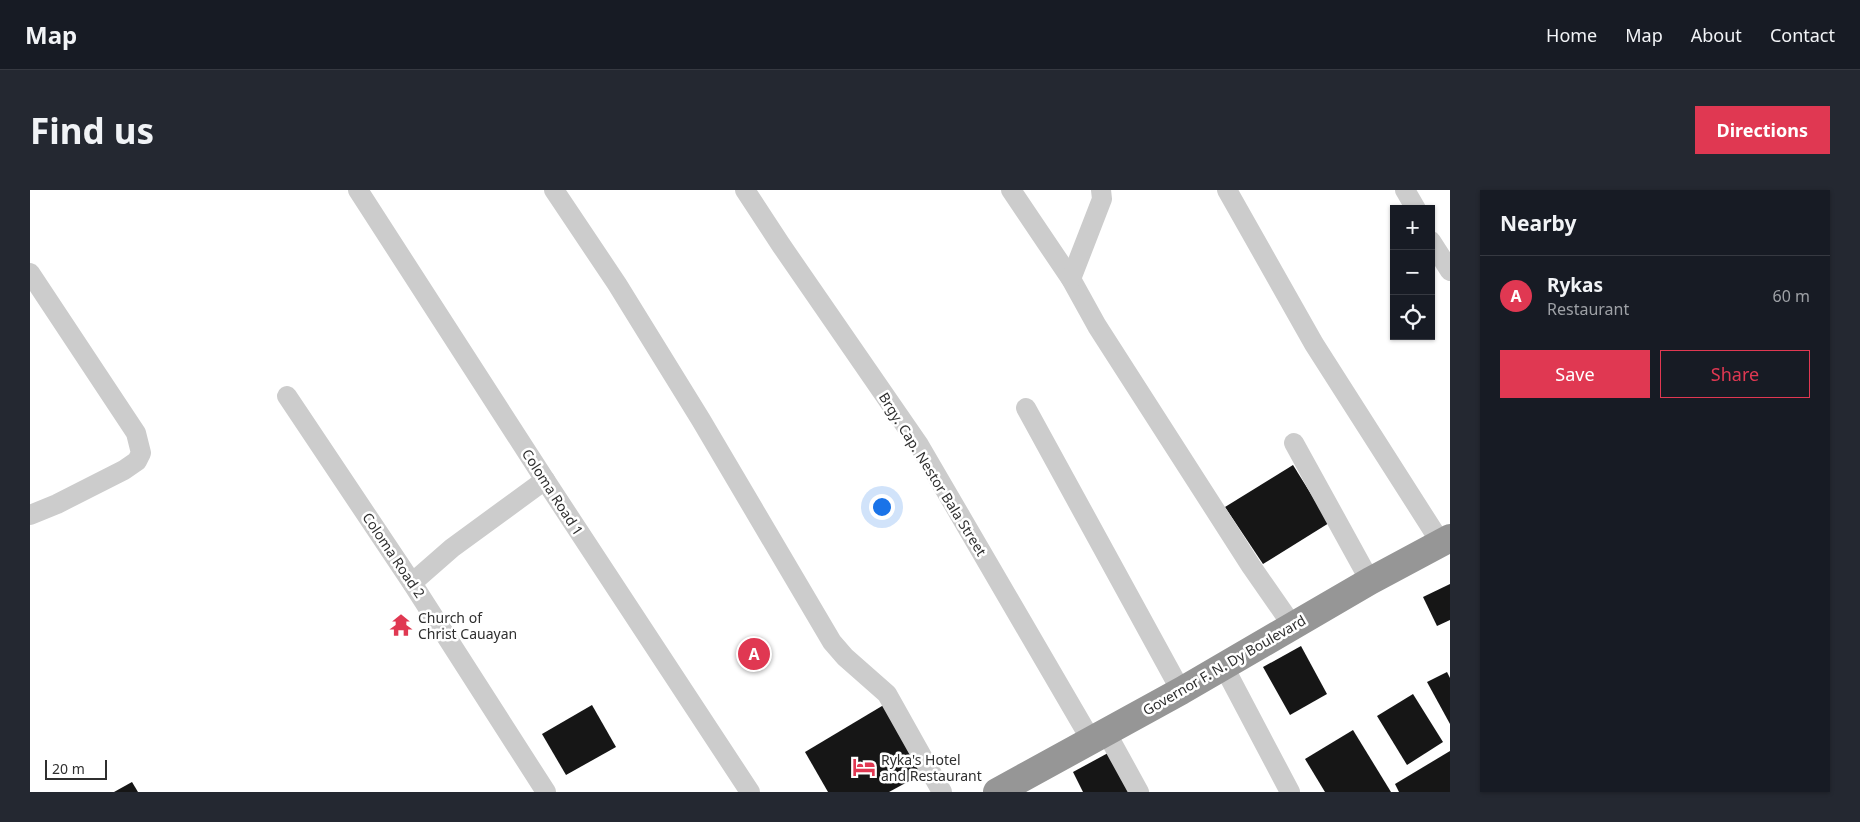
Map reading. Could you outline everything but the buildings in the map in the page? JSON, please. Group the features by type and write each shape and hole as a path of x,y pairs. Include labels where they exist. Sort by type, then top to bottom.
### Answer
{"highway":[{"name":"Governor F. N. Dy Boulevard","path":"997,792 1181,691 1370,581 1446,541"}],"street":[{"name":"Coloma Road 1","path":"358,190 545,480 750,792"},
{"path":"554,190 617,284 701,420 832,642 845,657 887,694 893,702 908,733 942,792"},
{"name":"Brgy. Cap. Nestor Bala Street","path":"745,190 919,445 1099,736 1139,792"},
{"path":"1011,190 1070,279 1103,335 1251,566 1292,625"},
{"path":"1070,279 1102,199 1101,190"},
{"path":"1228,190 1314,344 1446,541"},
{"path":"1405,190 1414,205"},
{"path":"1435,247 1450,271"},
{"path":"30,273 136,433 141,453 136,461 124,470 57,504 30,515"},
{"name":"Coloma Road 2","path":"287,396 412,582 546,792"},
{"path":"1026,408 1181,691"},
{"path":"1294,443 1370,581"},
{"path":"412,582 452,548 545,480"},
{"path":"1223,665 1290,792"}],"place":[{"name":"Church of Christ Cauayan","path":"401,625"},
{"name":"Rykas","path":"754,654"},
{"name":"Ryka's Hotel and Restaurant","path":"864,767"}]}
